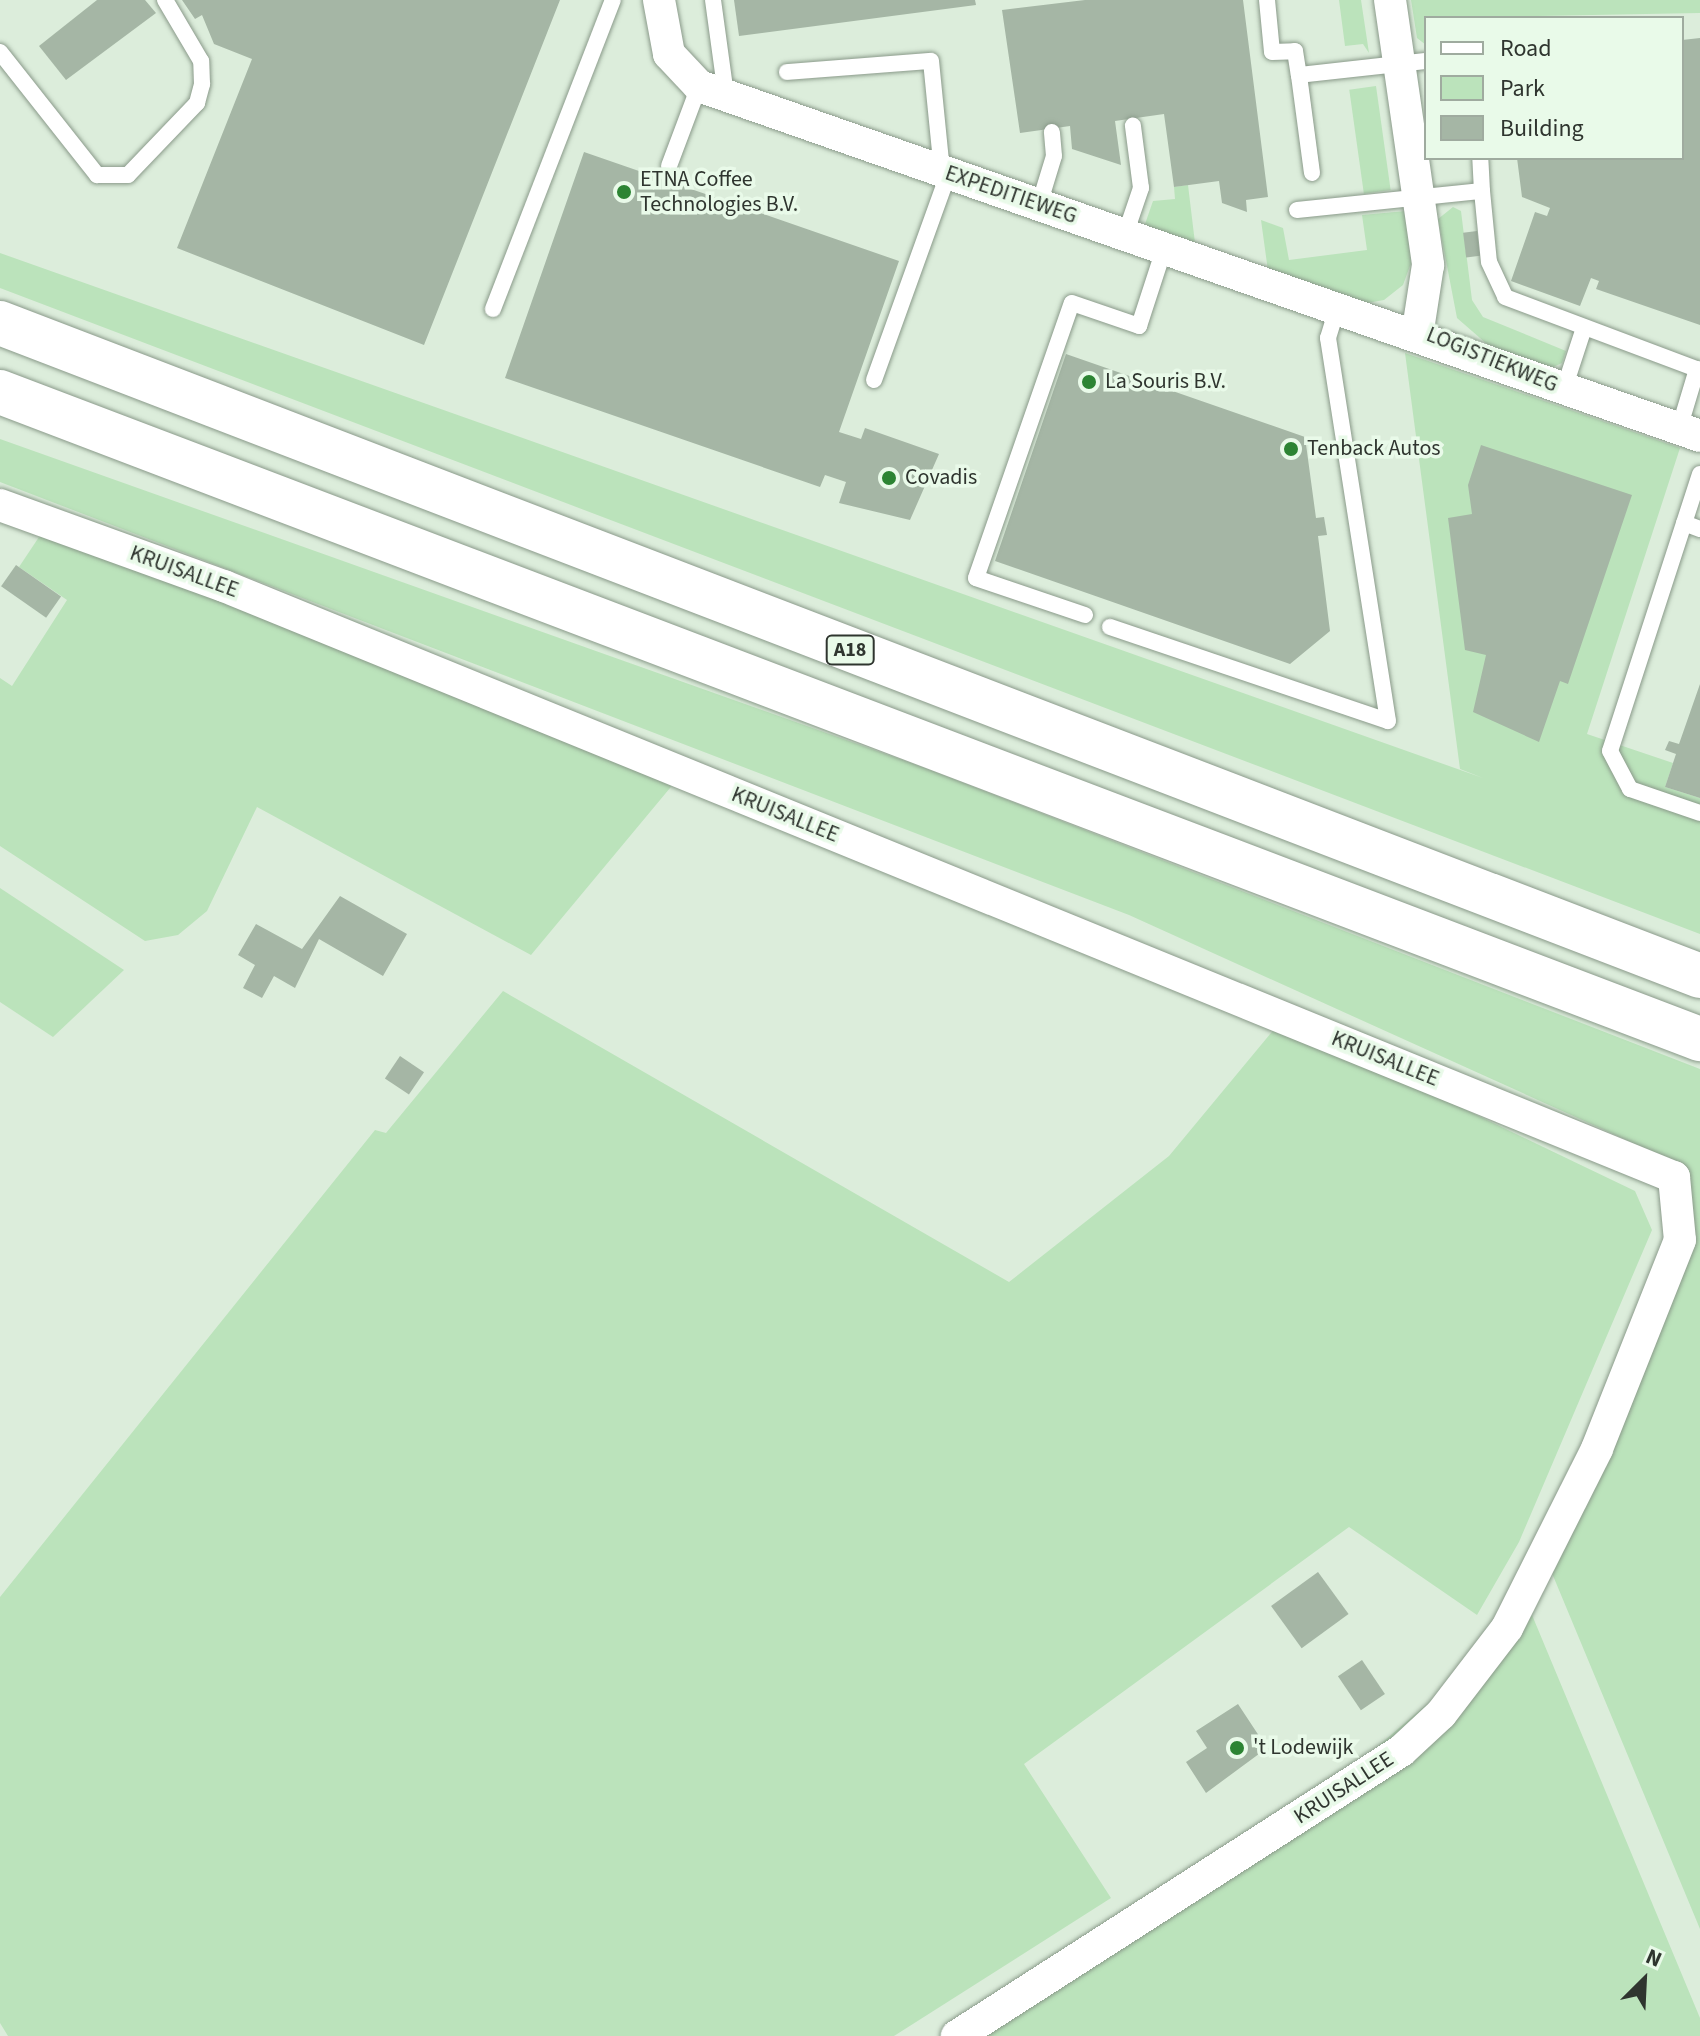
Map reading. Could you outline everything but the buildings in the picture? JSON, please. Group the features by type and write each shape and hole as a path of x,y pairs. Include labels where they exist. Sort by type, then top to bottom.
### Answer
{"highway":[{"name":"A18","path":"0,323 1700,976"},
{"path":"0,392 1700,1039"}],"street":[{"name":"EXPEDITIEWEG","path":"659,0 669,54 712,90 1417,336"},
{"name":"LOGISTIEKWEG","path":"1390,0 1412,62 1419,200 1428,265 1417,336 1690,433"},
{"name":"KRUISALLEE","path":"0,505 224,586 1674,1177 1680,1240 1597,1449 1507,1628 1441,1714 1401,1751 957,2036"}],"lane":[{"path":"0,52 97,175 118,178 197,103 202,84 201,61 165,0"},
{"path":"493,309 613,0"},
{"path":"669,166 712,90 713,0"},
{"path":"1267,0 1272,52 1295,51 1312,173"},
{"path":"787,72 931,61 945,173 874,380"},
{"path":"1299,75 1412,62"},
{"path":"1125,235 1141,188 1133,126"},
{"path":"1039,205 1054,156 1052,132"},
{"path":"1480,160 1494,284 1505,297 1583,331 1697,369 1690,433"},
{"path":"1297,210 1419,200 1482,191"},
{"path":"1085,615 976,578 1072,303 1139,326 1164,249"},
{"path":"1110,627 1388,721 1328,338 1337,309"},
{"path":"1564,389 1583,331"},
{"path":"1700,474 1692,526 1610,751 1630,789 1700,813"}],"green space":[{"path":"1339,0 1361,0 1369,53 1363,44 1345,46"},
{"path":"1411,0 1700,0 1700,13 1424,16 1424,43 1417,38"},
{"path":"1376,86 1391,190 1364,194 1349,90"},
{"path":"1188,185 1195,243 1144,227 1153,201 1175,199 1174,187"},
{"path":"1453,207 1461,211 1472,300 1483,317 1566,351 1562,363 1551,368 1488,345 1457,318 1438,219"},
{"path":"1406,211 1411,263 1403,285 1384,300 1367,303 1268,271 1261,220 1283,228 1289,260 1367,250 1362,215"},
{"path":"0,253 1483,778 1460,769 1405,353 1680,448 1587,734 1673,763 1665,787 1700,798 1700,934 0,288"},
{"path":"0,439 925,768 1700,1069 1700,1929 1549,1566 1692,1235 1642,1147 1129,915 0,482"},
{"path":"43,531 680,776 531,955 257,807 207,911 178,935 145,941 0,846 0,678 12,686 67,600 19,567"},
{"path":"0,888 124,970 53,1037 0,1002"},
{"path":"503,991 1009,1282 1169,1156 1281,1021 1635,1191 1652,1230 1519,1542 1477,1615 1349,1527 1024,1764 1111,1898 894,2036 8,2036 0,2023 0,1597 375,1130 386,1133"},
{"path":"1532,1615 1700,2018 1700,2036 972,2036 1244,1860"}],"place":[{"name":"ETNA Coffee Technologies B.V.","path":"624,192"},
{"name":"La Souris B.V.","path":"1089,382"},
{"name":"Tenback Autos","path":"1291,449"},
{"name":"Covadis","path":"889,478"},
{"name":"'t Lodewijk","path":"1237,1748"}]}
